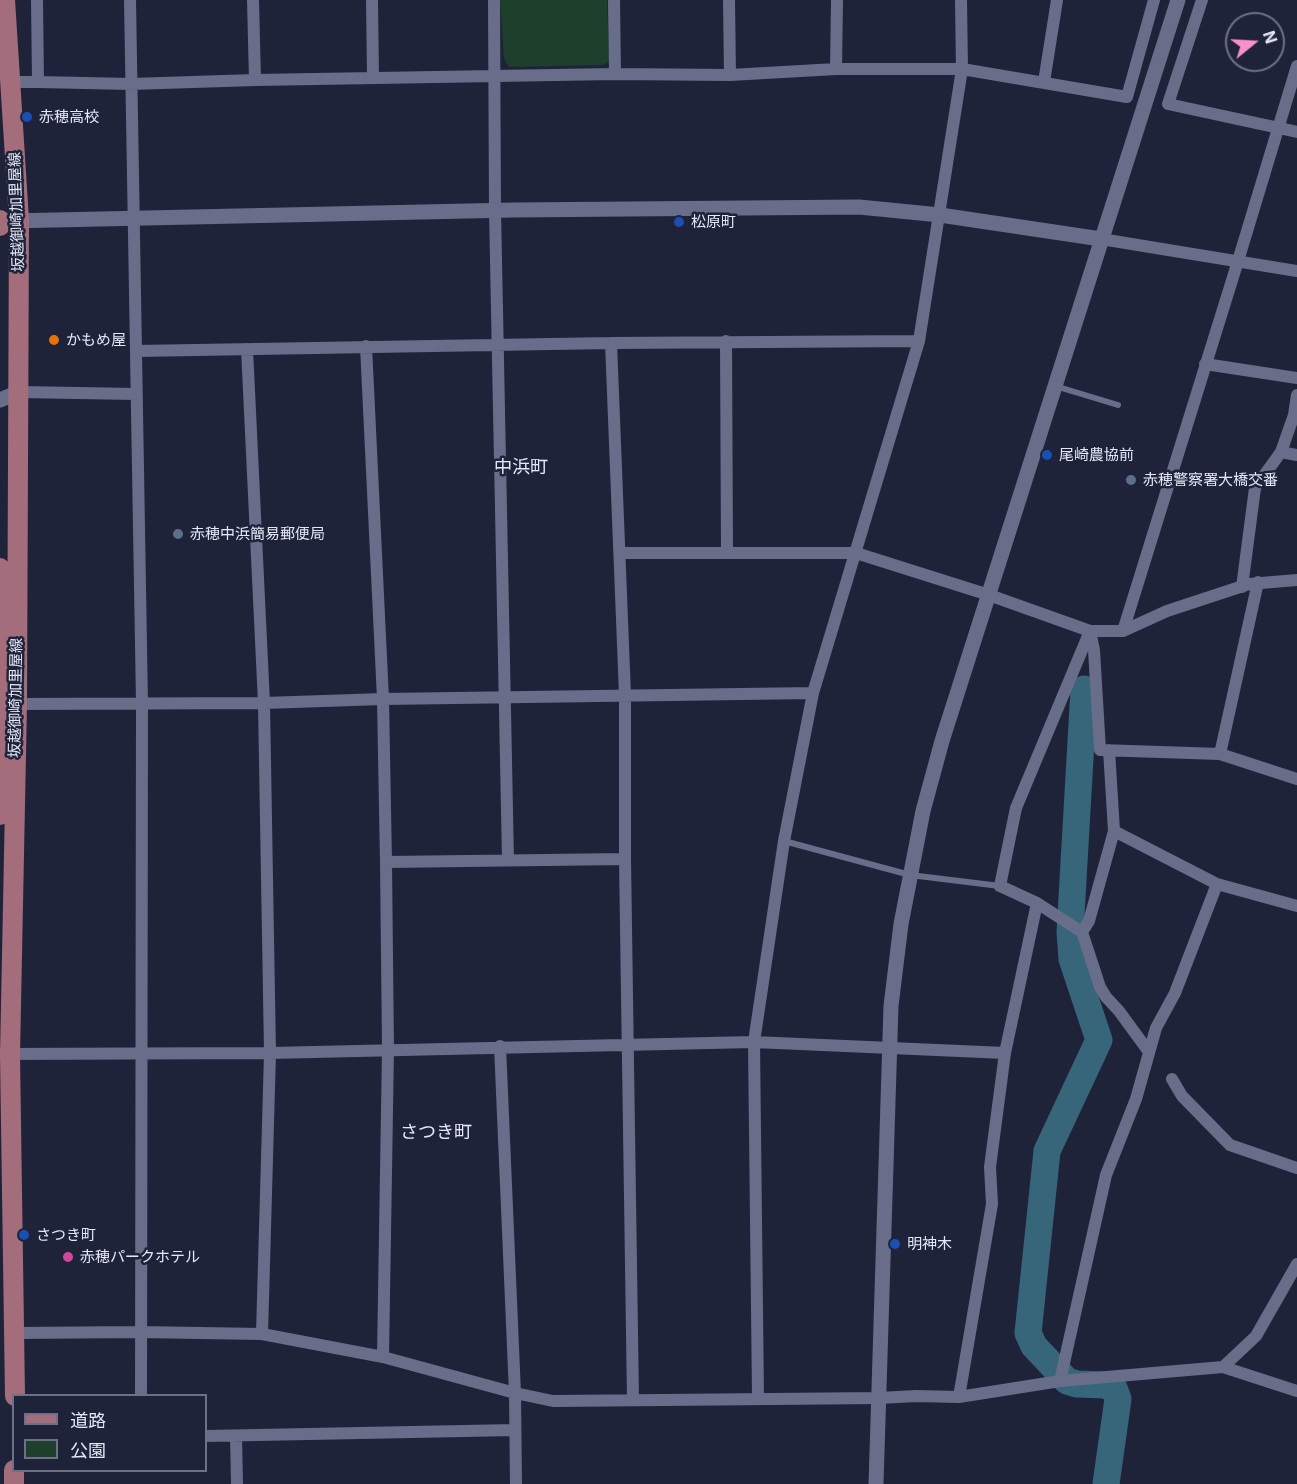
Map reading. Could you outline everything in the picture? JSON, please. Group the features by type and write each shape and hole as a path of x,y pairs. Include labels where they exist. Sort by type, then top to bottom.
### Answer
{"main road":[{"name":"坂越御崎加里屋線","path":"0,815 19,392 6,220 11,82 5,0"},
{"name":"坂越御崎加里屋線","path":"0,226 6,220"},
{"name":"坂越御崎加里屋線","path":"0,568 6,702 5,1054 15,1394"}],"street":[{"path":"37,0 38,82"},
{"path":"130,0 142,703 141,1394"},
{"path":"253,0 255,80"},
{"path":"372,0 373,78"},
{"path":"494,0 497,346 508,860"},
{"path":"614,0 615,74"},
{"path":"729,0 730,75"},
{"path":"836,69 837,0"},
{"path":"758,1398 754,1042 784,841 813,693 918,341 962,69 961,0"},
{"path":"1044,82 1057,0"},
{"path":"11,82 131,84 615,74 730,75 836,69 962,69 1126,97 1154,0"},
{"path":"876,1484 889,1048 896,966 910,875 923,811 942,741 1178,0"},
{"path":"1202,0 1168,104 1297,132"},
{"path":"1123,631 1297,66"},
{"path":"6,220 495,210 859,207 940,215 1297,271"},
{"path":"136,351 726,341 918,341"},
{"path":"726,341 728,552"},
{"path":"611,343 625,695 625,859 633,1400"},
{"path":"366,346 382,699 386,862 388,1049 383,1357"},
{"path":"247,349 264,703 270,1053 262,1334"},
{"path":"1205,364 1297,378"},
{"path":"0,400 19,392 136,394"},
{"path":"1242,587 1255,488 1281,452 1294,415 1297,394"},
{"path":"1281,452 1297,455"},
{"path":"621,553 856,553 989,595 1090,631 1123,631 1167,611 1258,582 1297,580"},
{"path":"1220,754 1258,582"},
{"path":"1090,631 1094,650 1100,750 1220,754 1297,780"},
{"path":"1090,631 1016,808 1000,886 1037,903 1082,932 1100,987 1149,1052"},
{"path":"6,702 264,703 382,699 813,693"},
{"path":"1082,932 1089,921 1114,831 1109,750"},
{"path":"1114,831 1217,884 1297,906"},
{"path":"386,862 625,859"},
{"path":"1060,1381 1107,1175 1136,1099 1156,1028 1175,993 1217,884"},
{"path":"958,1397 992,1204 990,1167 1005,1053 1037,903"},
{"path":"5,1054 270,1053 754,1042 1005,1053"},
{"path":"500,1046 515,1393 516,1484"},
{"path":"1172,1079 1182,1096 1230,1145 1297,1168"},
{"path":"1222,1367 1256,1336 1297,1264"},
{"path":"15,1333 262,1334 383,1357 553,1401 958,1397 1060,1381 1222,1367 1297,1391"},
{"path":"207,1436 515,1430"},
{"path":"236,1436 237,1484"}],"lane":[{"path":"1054,386 1118,405"},
{"path":"784,841 910,875 1000,886"}],"green space":[{"path":"500,0 607,0 609,61 603,65 509,67 504,58"}],"waterway":[{"path":"1084,689 1070,932 1072,959 1099,1040 1047,1151 1028,1333 1034,1346 1067,1381 1114,1388 1118,1399 1106,1484"}],"place":[{"name":"赤穂高校","path":"27,117"},
{"name":"松原町","path":"679,222"},
{"name":"かもめ屋","path":"54,340"},
{"name":"尾崎農協前","path":"1047,455"},
{"name":"赤穂警察署大橋交番","path":"1131,480"},
{"name":"赤穂中浜簡易郵便局","path":"178,534"},
{"name":"さつき町","path":"24,1235"},
{"name":"明神木","path":"895,1244"},
{"name":"赤穂パークホテル","path":"68,1257"}],"district":[{"name":"中浜町","path":"521,468"},
{"name":"さつき町","path":"436,1133"}]}
